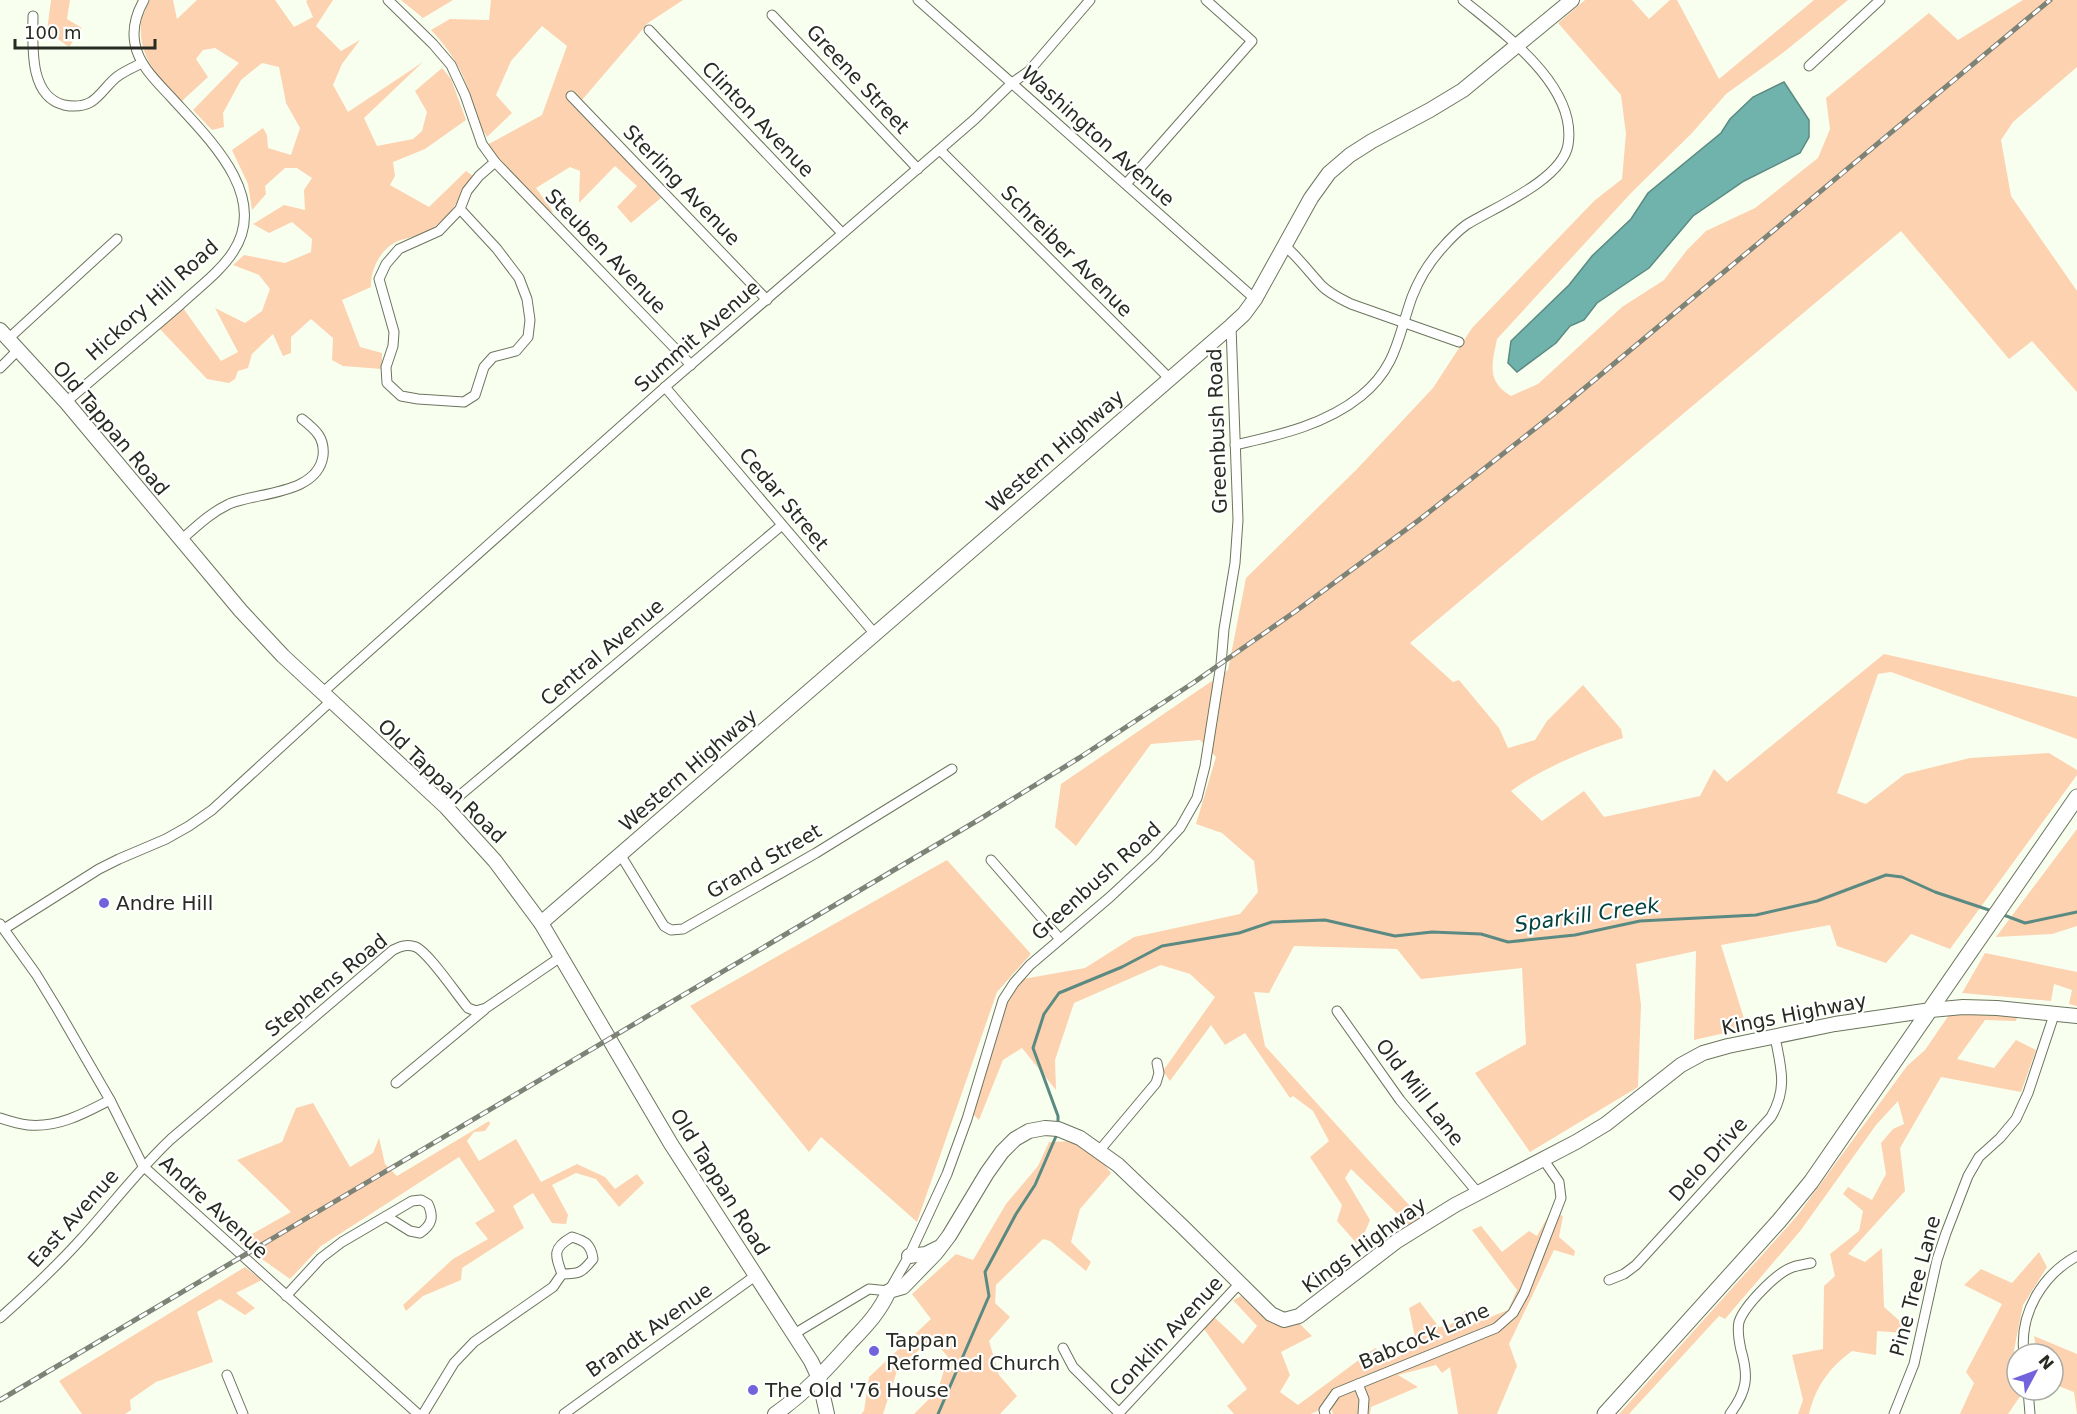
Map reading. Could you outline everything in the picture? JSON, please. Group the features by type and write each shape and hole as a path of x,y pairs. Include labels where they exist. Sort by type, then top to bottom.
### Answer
{"main road":[{"path":"1605,1414 1795,1202 1826,1162 2077,797"}],"street":[{"name":"Hickory Hill Road","path":"66,402 211,277 233,252 243,229 245,205 235,180 218,149 142,63 135,45 134,26 144,0"},
{"path":"388,0 451,65 465,95 482,144 495,162 479,176 467,191 460,209 439,231 399,249 386,264 379,279 394,332 393,346 386,367 387,383 401,396 464,402 476,395 484,367 493,357 516,351 528,337 530,320 527,299 519,278 497,249 460,209"},
{"name":"Washington Avenue","path":"918,0 1255,298"},
{"name":"Summit Avenue","path":"326,698 665,387 940,150 1012,83 1029,71 1090,0"},
{"path":"1126,184 1252,41 1206,0"},
{"path":"1235,445 1307,426 1337,412 1362,396 1382,374 1396,351 1413,296 1426,268 1443,247 1465,226 1523,193 1561,162 1568,146 1568,124 1560,100 1543,74 1517,45 1463,0"},
{"name":"Western Highway","path":"541,923 1244,314 1311,198 1329,172 1350,155 1463,90 1572,0"},
{"path":"1809,66 1880,0"},
{"name":"Greene Street","path":"772,15 918,169"},
{"path":"33,16 33,53 37,76 46,95 61,104 78,107 93,101 118,76 142,63"},
{"name":"Clinton Avenue","path":"649,30 842,233"},
{"name":"Sterling Avenue","path":"571,96 767,300"},
{"name":"Schreiber Avenue","path":"940,150 1169,378"},
{"name":"Steuben Avenue","path":"495,162 691,365"},
{"path":"4,335 117,239"},
{"path":"1285,246 1297,256 1322,286 1336,297 1459,342"},
{"name":"Greenbush Road","path":"889,1291 909,1256 947,1174 967,1119 1003,1000 1030,965 1154,856 1180,828 1197,798 1205,766 1235,563 1238,520 1231,326"},
{"name":"Old Tappan Road","path":"4,335 66,402 243,614 326,698 446,807 495,861 541,923 562,956 672,1144 811,1361 819,1378 826,1414"},
{"path":"0,368 18,350"},
{"name":"Cedar Street","path":"665,387 875,634"},
{"path":"181,540 212,513 231,504 296,487 311,477 322,463 324,445 317,430 302,419"},
{"name":"Central Avenue","path":"446,807 782,525"},
{"path":"2,926 99,869 166,839 212,810 326,698"},
{"name":"Grand Street","path":"620,854 664,926 670,930 683,929 816,852 952,769"},
{"path":"991,860 1060,939"},
{"name":"Andre Avenue","path":"2,926 36,974 110,1100 143,1166 418,1414"},
{"name":"Stephens Road","path":"171,1139 393,950 402,946 417,948 423,952 468,1008 476,1011 486,1008"},
{"path":"396,1083 486,1008 562,956"},
{"name":"Kings Highway","path":"775,1414 803,1394 819,1378 881,1309 889,1291 903,1287 942,1245 1002,1152 1015,1139 1029,1131 1051,1128 1080,1138 1100,1151 1134,1180 1271,1314 1284,1320 1299,1316 1397,1241 1437,1215 1606,1124 1681,1065 1703,1053 1835,1024 1931,1010 1963,1007 2055,1012 2077,1016"},
{"name":"Old Mill Lane","path":"1337,1011 1400,1100 1478,1193"},
{"name":"Pine Tree Lane","path":"1894,1414 1914,1364 1937,1260 1968,1176 1979,1157 2016,1119 2028,1094 2055,1012"},
{"name":"Delo Drive","path":"1609,1280 1624,1274 1636,1264 1771,1116 1779,1103 1783,1088 1776,1036"},
{"path":"1100,1151 1156,1083 1159,1072 1157,1063"},
{"path":"0,1118 27,1125 52,1123 86,1113 110,1100"},
{"name":"East Avenue","path":"0,1318 61,1261 143,1166 171,1139"},
{"name":"Babcock Lane","path":"1325,1414 1324,1410 1336,1393 1496,1328 1513,1312 1524,1293 1561,1198 1559,1182 1543,1159"},
{"path":"286,1296 321,1258 342,1242 386,1216 412,1201 422,1200 428,1204 432,1218 429,1226 420,1233 410,1231 386,1216"},
{"path":"572,1238 584,1241 591,1249 593,1258 585,1269 577,1274 562,1274 556,1259 557,1249 562,1243 572,1238"},
{"path":"909,1256 926,1254 942,1245"},
{"path":"2024,1342 2026,1320 2035,1296 2049,1276 2077,1256"},
{"path":"1730,1414 1740,1400 1746,1383 1745,1364 1738,1339 1739,1322 1774,1278 1792,1267 1811,1263"},
{"path":"423,1414 454,1363 474,1342 553,1287 562,1274"},
{"name":"Brandt Avenue","path":"564,1414 755,1276"},
{"name":"Conklin Avenue","path":"1119,1413 1240,1283"},
{"path":"794,1334 869,1289 889,1291"},
{"path":"1063,1348 1073,1367 1119,1413"},
{"path":"227,1375 243,1414"},
{"name":"Babcock Lane","path":"1358,1384 1364,1399 1363,1414"}],"shaded area":[{"path":"51,0 70,0 67,19 82,28 69,47 47,31"},
{"path":"150,0 173,0 177,19 197,0 275,0 294,27 313,17 306,1 333,0 316,26 341,51 360,40 342,64 333,85 348,112 423,62 364,118 377,146 413,139 422,131 427,112 415,91 442,68 451,79 466,120 425,149 393,162 395,176 390,185 429,207 466,171 473,176 456,204 440,223 425,233 392,244 378,260 372,274 371,287 342,300 360,347 382,353 382,369 343,366 332,360 333,338 311,319 291,337 291,353 283,356 273,334 252,354 248,368 238,371 235,379 229,383 207,379 160,329 183,308 221,361 238,352 215,308 245,323 262,311 270,289 259,275 233,265 244,255 285,263 311,252 312,239 292,222 269,233 253,224 284,205 305,210 304,190 312,178 297,168 285,168 265,186 266,194 252,210 248,184 232,150 263,128 267,135 268,148 291,155 300,128 286,103 279,67 262,63 241,80 223,113 224,127 212,130 193,110 239,63 215,48 203,50 196,59 208,77 182,101 158,75 143,47 141,22"},
{"path":"401,0 453,0 423,18"},
{"path":"491,0 683,0 648,23 576,107 661,198 631,223 617,207 637,186 615,166 579,203 580,171 570,167 536,188 553,212 549,213 487,145 542,115 567,46 542,26 511,61 496,95 512,113 487,137 479,123 460,69 449,51 431,30 450,19 489,20"},
{"path":"1585,0 1632,0 1649,19 1670,0 1677,0 1719,79 1814,0 1848,0 1784,52 1726,94 1692,133 1631,193 1497,339 1493,371 1494,378 1503,390 1511,396 1538,384 1622,307 1664,280 1687,250 1706,231 1755,208 1818,158 1830,129 1826,98 1929,13 1958,40 2023,0 2077,0 2077,67 2013,122 2001,140 2011,196 2077,291 2077,392 2032,341 2009,359 1901,231 1410,643 1453,682 1459,680 1499,728 1508,748 1535,740 1547,721 1583,685 1621,729 1623,738 1565,760 1511,791 1542,821 1584,791 1604,817 1700,796 1714,769 1727,782 1884,654 2077,697 2077,739 1891,672 1878,674 1837,793 1866,804 1905,774 1970,758 2049,753 2077,770 2077,775 1950,949 1911,934 1886,963 1837,946 1830,925 1721,945 1747,1028 1694,1040 1696,951 1636,964 1641,1005 1638,1087 1530,1152 1475,1073 1526,1044 1522,968 1421,979 1397,949 1294,946 1269,993 1254,992 1265,1046 1420,1217 1409,1225 1351,1169 1345,1178 1370,1220 1359,1246 1337,1221 1342,1205 1310,1157 1329,1141 1313,1111 1293,1096 1290,1098 1245,1033 1225,1045 1211,1025 1170,1081 1163,1071 1215,997 1190,974 1161,965 1074,1003 1055,1060 1056,1090 1022,1048 1003,1060 979,1120 972,1113 1006,1005 1023,979 1085,968 1134,937 1240,914 1258,892 1254,861 1222,833 1196,824 1216,757 1200,740 1151,744 1076,846 1055,827 1061,784 1228,670 1246,578 1356,470 1433,388 1472,328 1594,201 1622,179 1626,134 1621,95 1558,23"},
{"path":"2077,829 2077,926 2052,934 1996,937"},
{"path":"947,860 1031,954 997,992 917,1222 821,1137 809,1152 690,1006"},
{"path":"1985,953 2077,972 2077,1006 2069,1004 2072,990 2054,984 2051,1001 1962,993"},
{"path":"1949,1015 2018,1015 2016,1021 1985,1020 1957,1059 1994,1068 2016,1040 2036,1050 2021,1092 1941,1077 1900,1148 1905,1191 1848,1254 1865,1262 1882,1248 1884,1307 1902,1323 1904,1333 1877,1331 1876,1355 1852,1351 1825,1378 1815,1395 1809,1414 1798,1414 1803,1400 1792,1355 1823,1349 1824,1286 1835,1276 1830,1254 1859,1231 1863,1211 1843,1194 1848,1187 1872,1200 1886,1174 1881,1143 1893,1129 1904,1124 1898,1101 1876,1125 1801,1230 1725,1319 1719,1316 1629,1414 1619,1414 1797,1216 1907,1066 1925,1050"},
{"path":"313,1103 350,1167 373,1153 379,1138 385,1164 397,1176 489,1121 490,1124 485,1131 474,1132 467,1141 479,1161 516,1139 541,1182 577,1164 605,1177 615,1189 637,1174 644,1183 619,1207 596,1179 576,1173 552,1185 568,1215 566,1224 552,1223 533,1193 513,1206 524,1228 462,1268 461,1280 423,1296 406,1311 403,1305 453,1259 488,1239 475,1223 495,1211 459,1157 321,1246 290,1279 238,1242 291,1212 237,1160 282,1142 296,1108"},
{"path":"1074,1141 1098,1156 1111,1173 1080,1209 1071,1242 1091,1262 1086,1271 1050,1241 1043,1239 996,1285 995,1303 1010,1317 989,1341 999,1375 1017,1396 1000,1414 914,1414 938,1390 948,1357 933,1340 899,1365 883,1414 861,1414 864,1411 869,1377 931,1319 912,1294 956,1254 973,1260 1006,1204 1038,1166 1049,1142"},
{"path":"1551,1211 1563,1216 1559,1237 1575,1251 1574,1256 1554,1250 1509,1344 1517,1366 1497,1414 1458,1414 1450,1367 1442,1373 1436,1365 1398,1375 1418,1387 1371,1407 1370,1414 1333,1414 1330,1405 1311,1414 1234,1414 1227,1406 1247,1389 1204,1329 1214,1317 1243,1344 1257,1326 1233,1300 1241,1296 1260,1314 1273,1322 1289,1325 1299,1323 1312,1336 1281,1352 1290,1375 1280,1392 1298,1405 1375,1348 1381,1351 1388,1362 1417,1347 1409,1308 1420,1302 1439,1327 1454,1322 1465,1310 1470,1325 1508,1310 1517,1290 1472,1230 1481,1226 1502,1252 1529,1231 1537,1236"},
{"path":"2039,1252 2047,1267 2023,1305 2016,1342 2005,1342 2005,1402 2016,1402 2008,1414 1960,1414 1974,1383 1966,1372 2002,1304 1964,1285 1981,1269 2012,1283"},
{"path":"245,1267 262,1280 236,1293 255,1308 245,1315 220,1299 197,1312 213,1362 156,1382 130,1400 131,1410 125,1414 82,1414 59,1381"},
{"path":"2034,1336 2048,1342 2035,1342"},
{"path":"2065,1349 2077,1354 2077,1414 2074,1392 2065,1389"}],"water":[{"path":"1784,82 1809,120 1809,137 1800,153 1744,181 1693,216 1649,268 1597,303 1584,320 1570,326 1556,343 1517,372 1508,363 1511,341 1569,285 1592,256 1631,219 1648,193 1721,133 1730,119 1753,97"}],"waterway":[{"name":"Sparkill Creek","path":"1058,1124 1058,1116 1033,1048 1044,1014 1059,993 1122,967 1162,946 1239,933 1272,922 1325,920 1395,936 1432,932 1481,934 1508,942 1575,935 1640,921 1756,915 1817,901 1886,875 1902,877 1935,892 1992,911"},
{"name":"Sparkill Creek","path":"2001,914 2025,923 2077,912"},
{"name":"Sparkill Creek","path":"938,1414 989,1296 985,1272 1016,1214 1035,1185 1057,1134"}],"railway":[{"path":"0,1400 980,819 1079,758 1193,683 1296,611 1419,520 1556,412 2050,0"}],"place":[{"name":"Andre Hill","path":"104,903"},
{"name":"Tappan Reformed Church","path":"874,1351"},
{"name":"The Old '76 House","path":"753,1390"}]}
